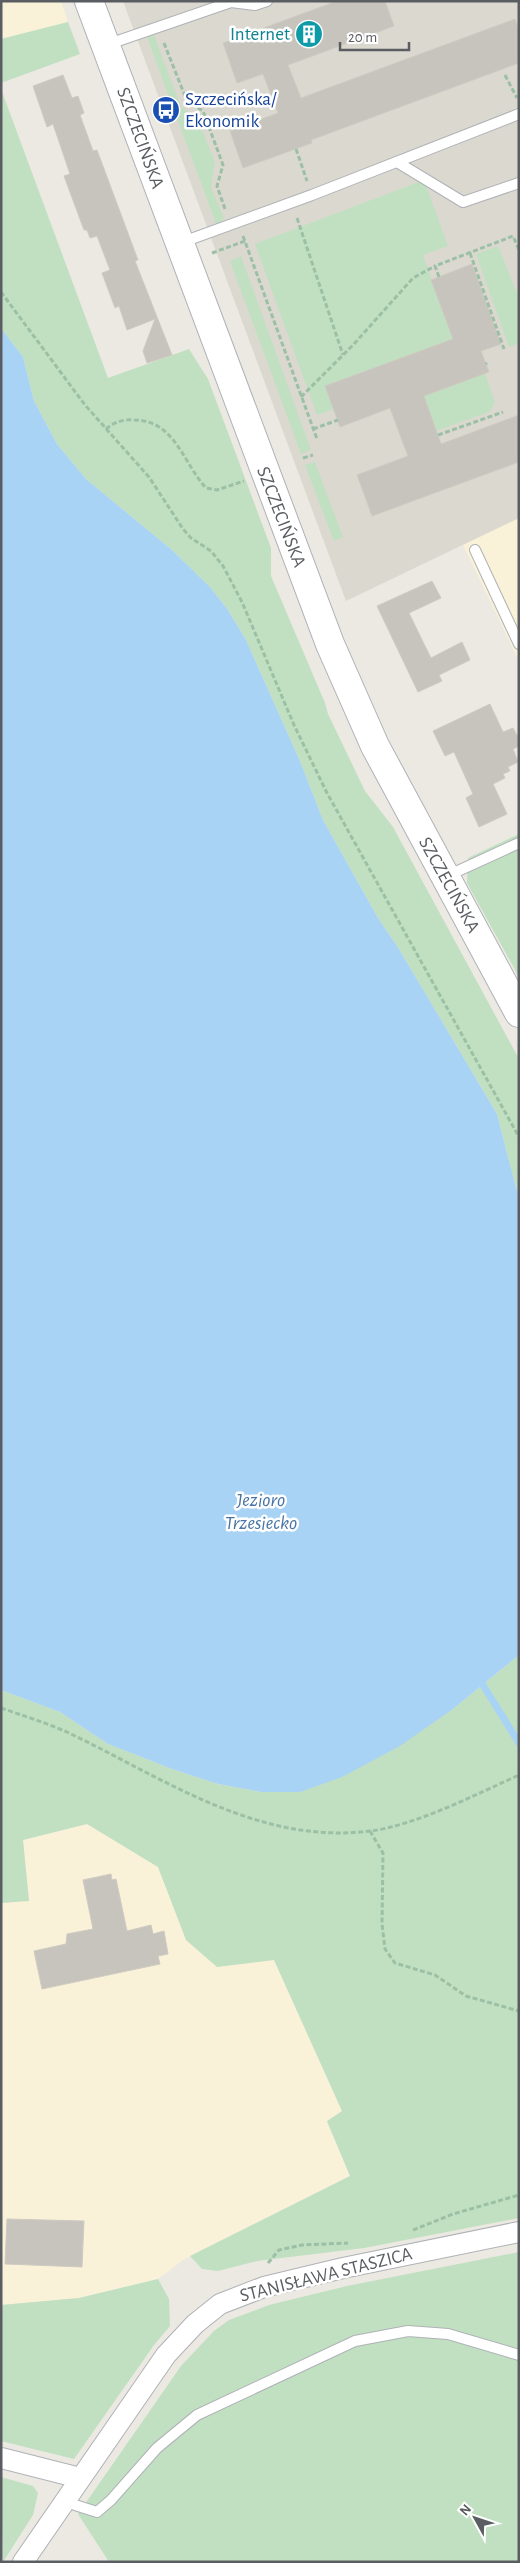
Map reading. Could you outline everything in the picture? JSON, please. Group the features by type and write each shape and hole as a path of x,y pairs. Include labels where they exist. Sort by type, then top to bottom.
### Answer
{"street":[{"name":"SZCZECIŃSKA","path":"89,1 330,644 375,746 444,878 519,1013"},
{"name":"STANISŁAWA STASZICA","path":"23,2562 166,2355 202,2317 220,2304 264,2287 343,2268 519,2232"},
{"path":"1,2458 80,2478"}],"lane":[{"path":"105,45 232,2 255,5 267,1"},
{"path":"179,243 397,162 519,114"},
{"path":"397,162 463,202 519,183"},
{"path":"475,550 519,644"},
{"path":"444,878 519,842"},
{"path":"65,2499 75,2506 98,2512 156,2448 197,2415 355,2341 408,2331 448,2334 519,2355"}],"path":[{"path":"158,26 187,102 203,112 223,165 217,186 228,217 238,222 317,439"},
{"path":"505,75 519,100"},
{"path":"296,149 304,172"},
{"path":"291,202 343,355"},
{"path":"301,397 343,355 412,278 435,266 513,236 517,241 519,250"},
{"path":"212,252 245,241"},
{"path":"470,253 504,349"},
{"path":"435,266 439,277"},
{"path":"1,292 106,429 150,477 183,529 191,538 211,551 229,576 300,738 327,794 519,1137"},
{"path":"438,435 502,412"},
{"path":"106,429 117,422 131,420 147,421 158,425 171,436 202,483 211,490 250,480"},
{"path":"313,429 338,420"},
{"path":"303,458 313,454"},
{"path":"1,1708 67,1732 199,1799 244,1818 272,1826 314,1832 370,1831 403,1824 519,1775"},
{"path":"370,1831 383,1854 382,1924 385,1949 395,1963 435,1975 466,1996 519,2011"},
{"path":"404,2232 519,2195"},
{"path":"267,2264 279,2250 302,2245 358,2241"}],"shaded area":[{"path":"1,1 61,1 68,22 1,39"},
{"path":"123,1 519,1 519,518 346,601"},
{"path":"519,518 519,661 463,545"},
{"path":"87,1824 158,1867 186,1940 274,1960 342,2111 327,2122 350,2176 183,2260 158,2279 79,2298 1,2305 1,1903 29,1900 23,1840"}],"green space":[{"path":"68,22 80,54 1,83 1,39"},
{"path":"154,35 181,107 198,118 215,163 211,187 224,218 217,226 147,37"},
{"path":"1,89 108,378 189,349 208,379 271,548 271,576 328,714 365,791 393,827 519,1059 519,1199 497,1114 399,949 378,918 323,820 300,761 246,640 228,610 210,587 172,550 86,479 57,444 34,401 23,357 1,328"},
{"path":"424,180 448,246 423,255 453,339 326,386 334,409 317,415 255,244"},
{"path":"498,246 519,298 519,343 509,347 476,254"},
{"path":"241,256 311,450 301,454 230,261"},
{"path":"485,373 495,403 489,412 436,431 424,396"},
{"path":"315,462 343,537 334,541 305,465"},
{"path":"519,834 519,977 467,883 468,858"},
{"path":"519,1655 519,2218 364,2248 257,2261 218,2271 202,2269 190,2256 350,2176 327,2121 342,2111 274,1960 217,1967 186,1940 158,1867 87,1824 23,1840 29,1901 1,1903 1,1690 60,1712 108,1744 172,1769 218,1784 261,1792 300,1792 453,1709"},
{"path":"519,2252 519,2562 109,2562 78,2514 181,2366 214,2331 229,2320 269,2305 347,2286"},
{"path":"158,2279 169,2299 170,2326 154,2345 74,2459 1,2441 1,2305 79,2298"},
{"path":"1,2477 33,2486 38,2493 33,2515 3,2562"}],"water":[{"name":"Jezioro Trzesiecko","path":"1,328 23,357 34,401 57,444 86,479 172,550 210,587 228,610 246,640 300,761 323,820 378,918 399,949 497,1114 519,1199 519,1655 453,1709 400,1746 342,1777 300,1792 261,1792 218,1784 172,1769 108,1744 60,1712 1,1690"}],"building":[{"path":"337,1 385,1 394,26 288,65 301,98 515,19 519,30 519,63 311,140 312,143 243,168 230,131 278,113 263,74 237,83 223,43"},
{"path":"63,75 72,98 78,96 84,113 80,115 93,151 97,150 138,260 135,261 172,355 147,363 143,351 155,319 127,330 119,306 115,308 102,273 110,270 97,236 90,238 87,230 84,230 64,176 70,174 53,124 47,127 33,86"},
{"path":"472,264 501,344 481,351 489,372 424,396 441,444 519,415 519,462 372,516 357,475 408,456 390,408 340,427 325,386 453,339 431,280"},
{"path":"432,581 441,598 409,613 431,658 462,642 470,660 439,675 442,681 418,692 377,606"},
{"path":"490,704 503,732 513,728 519,739 519,746 513,749 518,762 508,767 510,771 503,774 505,778 493,784 507,814 479,827 466,798 473,794 454,752 445,756 433,731"},
{"path":"111,1874 112,1880 116,1879 127,1931 151,1925 153,1934 164,1931 168,1954 158,1956 160,1964 42,1989 34,1951 66,1944 67,1934 93,1929 83,1880"},
{"path":"7,2219 84,2221 82,2267 5,2264"}],"waterway":[{"path":"483,1685 519,1743"}],"place":[{"name":"Internet","path":"309,34"},
{"name":"Szczecińska/ Ekonomik","path":"166,110"}]}
